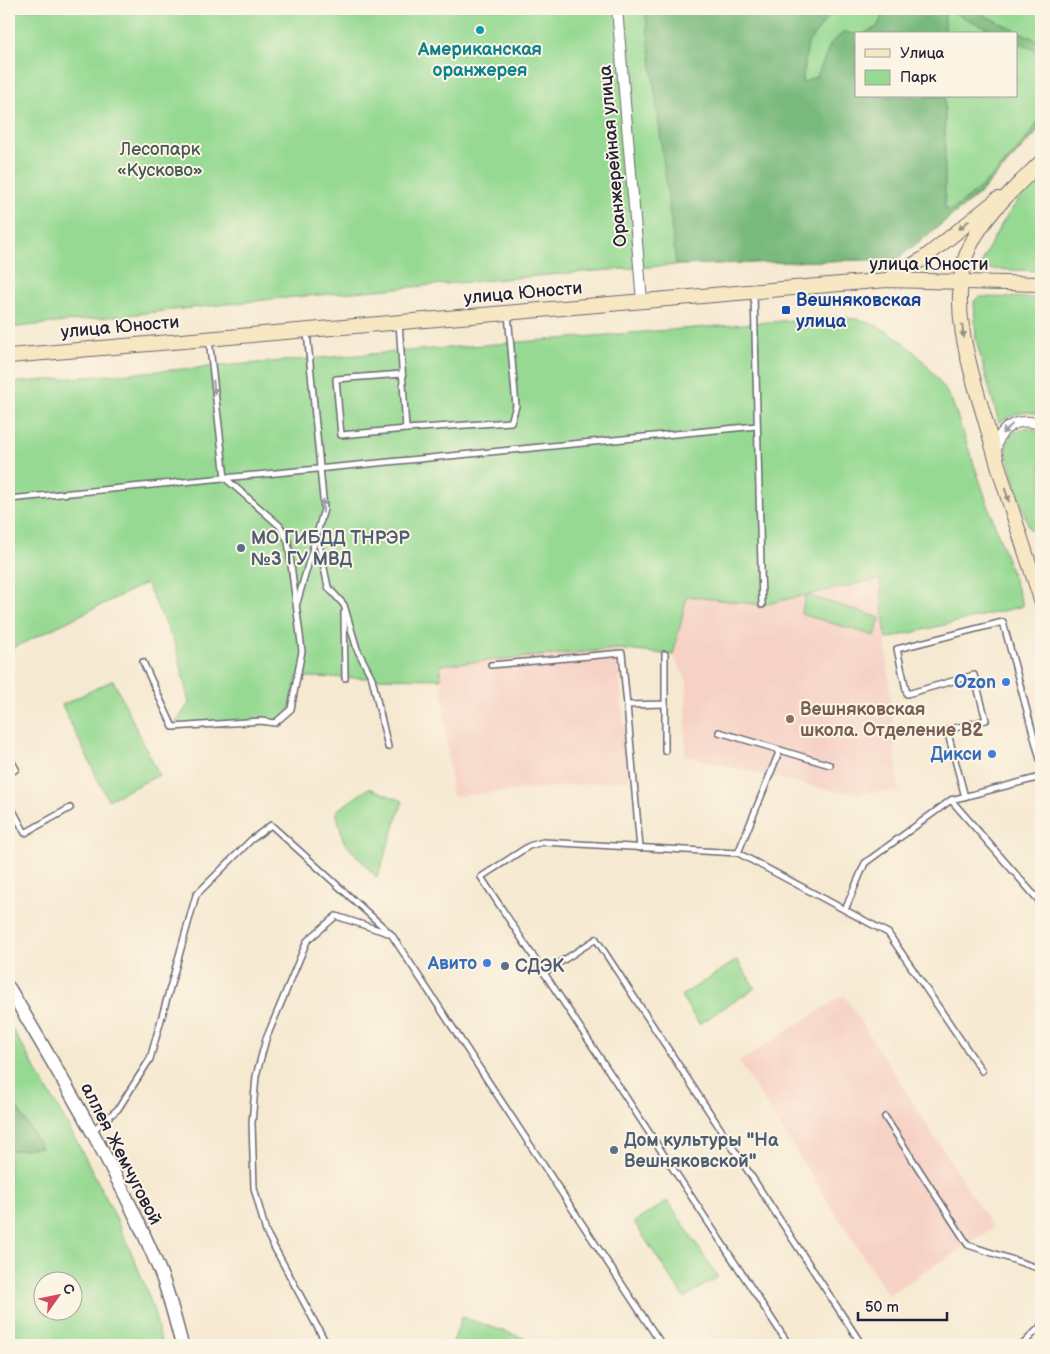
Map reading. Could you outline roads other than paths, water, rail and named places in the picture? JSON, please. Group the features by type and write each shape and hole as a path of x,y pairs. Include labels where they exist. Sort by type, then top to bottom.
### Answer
{"main road":[{"path":"887,280 923,259 1017,184 1040,162"},
{"path":"1017,184 998,206 974,241 967,256 961,282 964,342 997,464 1041,600"},
{"name":"улица Юности","path":"9,356 887,280 1041,284"}],"street":[{"name":"Оранжерейная улица","path":"617,9 642,301"},
{"path":"997,464 996,447 1007,427 1024,420 1041,425"},
{"name":"аллея Жемчуговой","path":"9,988 92,1131 126,1196 160,1271 182,1345"}],"lane":[{"path":"754,292 762,606"},
{"path":"402,374 336,379 340,435 511,422 516,406 508,313"},
{"path":"399,322 406,429"},
{"path":"297,604 324,509 306,330"},
{"path":"143,662 173,727 262,721 275,723 291,709 302,651 288,541 280,526 225,478 209,339"},
{"path":"9,499 757,426"},
{"path":"317,536 328,587 344,605 357,649 372,678 388,748"},
{"path":"344,605 346,678"},
{"path":"965,797 947,730 986,720 974,675 907,694 897,649 1003,622 1041,762"},
{"path":"490,665 622,653 640,848"},
{"path":"665,654 665,751"},
{"path":"627,705 665,704"},
{"path":"719,732 830,765"},
{"path":"738,853 780,750"},
{"path":"9,757 16,769 9,774"},
{"path":"845,910 865,863 951,800 1041,777"},
{"path":"951,800 1041,903"},
{"path":"9,803 26,833 70,808"},
{"path":"92,1131 118,1108 150,1059 196,895 251,840 272,825 391,934 662,1345"},
{"path":"790,1345 481,877 529,846 543,842 738,853 888,933 982,1071"},
{"path":"327,1345 266,1232 254,1188 252,1123 256,1076 266,1039 307,941 336,916 391,934"},
{"path":"544,973 596,939 862,1345"},
{"path":"885,1118 968,1244 1041,1269"},
{"path":"1022,1345 1041,1326"}],"place":[{"name":"Американская оранжерея","path":"480,30"},
{"name":"Вешняковская улица","path":"786,310"},
{"name":"МО ГИБДД ТНРЭР №3 ГУ МВД","path":"241,548"},
{"name":"Ozon","path":"1006,682"},
{"name":"Вешняковская школа. Отделение В2","path":"790,719"},
{"name":"Дикси","path":"992,754"},
{"name":"Авито","path":"487,963"},
{"name":"СДЭК","path":"505,966"},
{"name":"Дом культуры \"На Вешняковской\"","path":"614,1150"}],"park label":[{"name":"Лесопарк «Кусково»","path":"160,159"}]}
